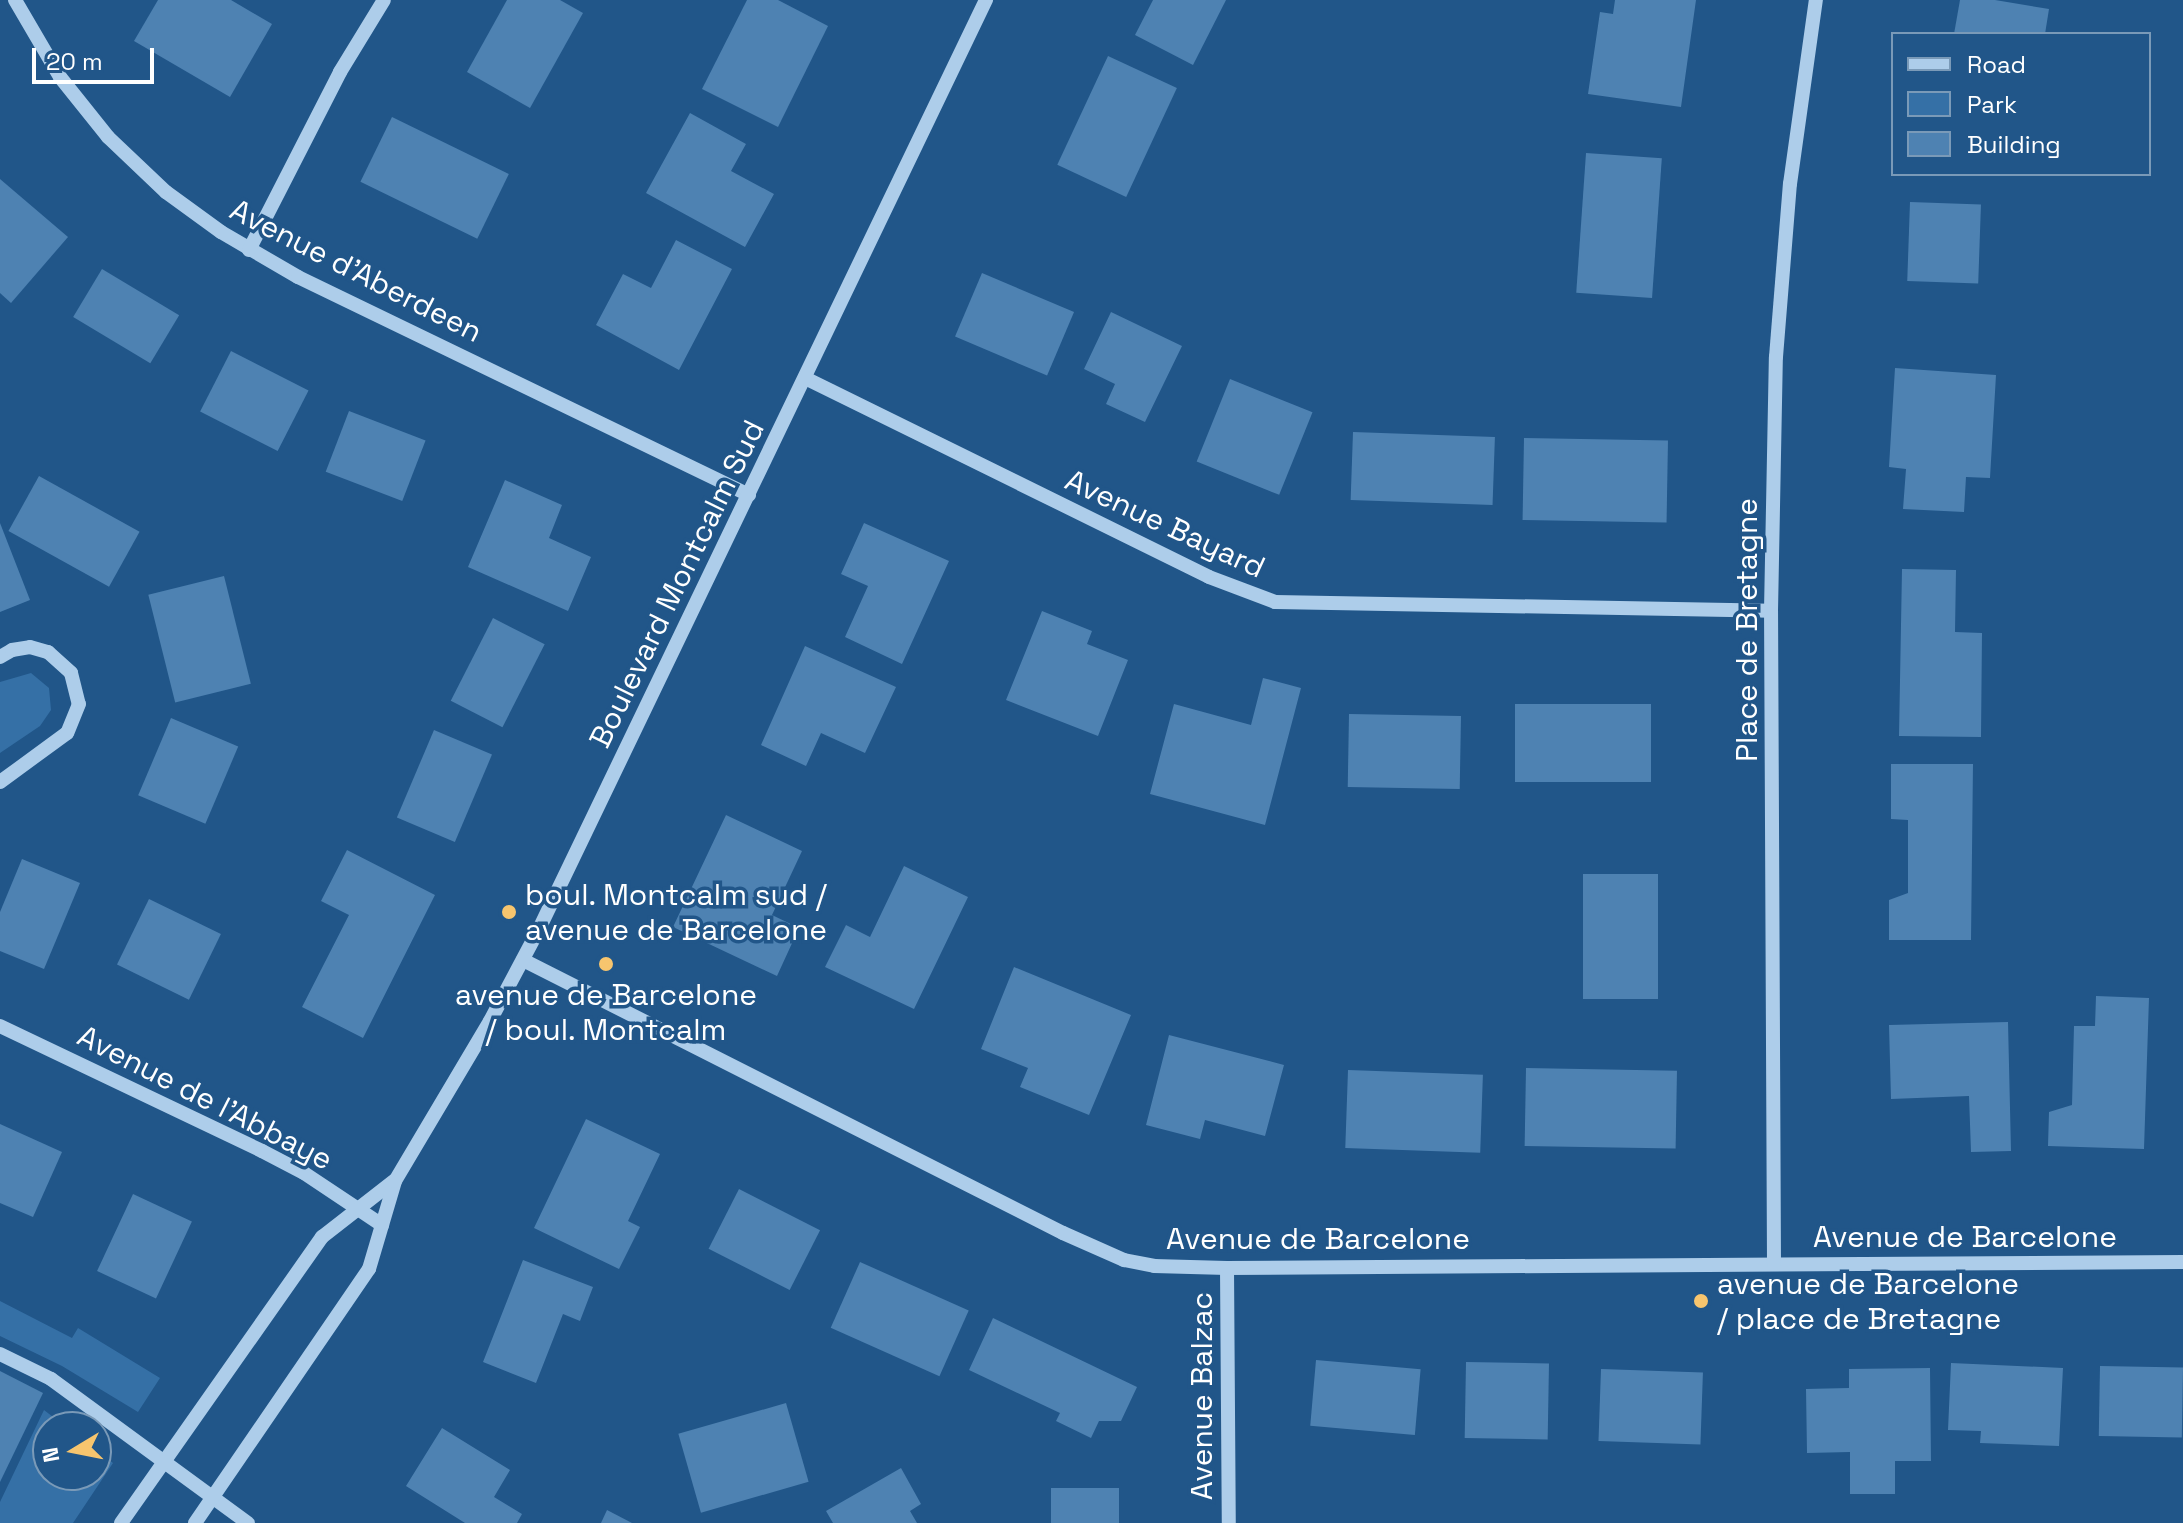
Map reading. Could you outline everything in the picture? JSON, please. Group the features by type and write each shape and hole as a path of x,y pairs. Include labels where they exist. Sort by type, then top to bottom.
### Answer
{"street":[{"name":"Avenue d'Aberdeen","path":"15,0 54,68 108,137 166,192 249,250 298,277 749,495"},
{"path":"249,250 340,72 384,0"},
{"name":"Boulevard Montcalm Sud","path":"195,1523 369,1269 395,1181 523,960 986,0"},
{"name":"Place de Bretagne","path":"1774,1264 1771,611 1779,298 1790,184 1816,0"},
{"name":"Avenue Bayard","path":"805,378 1209,577 1275,602 1771,611"},
{"path":"0,657 12,650 30,647 48,652 71,673 79,704 67,733 0,782"},
{"name":"Avenue de Barcelone","path":"523,960 1099,1250 1154,1266 2183,1262"},
{"name":"Avenue de l'Abbaye","path":"0,1026 262,1151 382,1225"},
{"name":"Boulevard Montcalm Sud","path":"121,1523 162,1460 322,1237 395,1181"},
{"name":"Avenue Balzac","path":"1227,1268 1229,1523"},
{"path":"0,1354 51,1379 248,1523"}],"green space":[{"path":"31,673 49,688 51,710 40,726 0,753 0,682"},
{"path":"0,1301 72,1338 78,1328 160,1378 138,1412 62,1366 0,1336"},
{"path":"32,1435 32,1491 94,1491 73,1523 0,1523 0,1502"}],"building":[{"path":"158,0 231,0 272,24 230,97 134,41"},
{"path":"507,0 560,0 583,13 530,108 467,72"},
{"path":"747,0 778,0 828,26 778,127 702,89"},
{"path":"1153,0 1226,0 1193,65 1135,35"},
{"path":"1615,0 1696,0 1681,107 1588,94 1600,12 1613,14"},
{"path":"1960,0 1995,0 2049,9 2045,32 1954,32"},
{"path":"1108,56 1177,88 1126,197 1057,165"},
{"path":"690,113 746,144 731,171 774,194 745,247 646,193"},
{"path":"392,117 509,174 477,239 360,182"},
{"path":"1586,153 1662,158 1652,298 1576,293"},
{"path":"0,179 68,237 11,303 0,293"},
{"path":"1910,202 1981,204 1978,283 1907,281"},
{"path":"676,240 732,269 679,370 596,325 623,274 651,288"},
{"path":"102,269 179,315 150,363 73,317"},
{"path":"982,273 1074,312 1047,376 955,337"},
{"path":"1111,312 1182,346 1145,422 1106,404 1115,384 1084,369"},
{"path":"231,351 309,390 278,451 200,412"},
{"path":"1895,368 1996,375 1990,478 1966,477 1964,512 1903,509 1906,469 1889,467"},
{"path":"1230,379 1313,412 1279,495 1197,462"},
{"path":"349,411 426,440 402,501 326,472"},
{"path":"1353,432 1495,437 1493,505 1351,500"},
{"path":"1524,438 1668,441 1667,523 1523,520"},
{"path":"39,476 140,532 109,587 8,531"},
{"path":"505,480 562,505 549,538 591,557 568,611 468,567"},
{"path":"0,523 30,600 0,612"},
{"path":"864,523 949,561 902,664 845,637 868,586 841,574"},
{"path":"1902,569 1956,570 1955,632 1982,633 1981,737 1899,736"},
{"path":"224,576 251,684 175,703 148,595"},
{"path":"1042,611 1092,631 1087,644 1128,660 1098,736 1006,700"},
{"path":"493,618 545,644 502,727 451,701"},
{"path":"805,646 896,687 865,753 821,733 806,766 761,745"},
{"path":"1263,678 1301,688 1265,825 1150,794 1174,704 1251,725"},
{"path":"1515,704 1651,704 1651,782 1515,782"},
{"path":"1349,714 1461,716 1460,789 1348,787"},
{"path":"171,718 238,747 205,824 138,795"},
{"path":"434,730 492,755 455,842 397,817"},
{"path":"1891,764 1973,764 1971,940 1889,940 1889,900 1908,893 1908,820 1891,819"},
{"path":"726,815 802,851 772,915 799,928 777,976 673,927"},
{"path":"347,850 435,895 363,1038 302,1007 349,915 321,901"},
{"path":"22,859 80,883 44,969 0,951 0,912"},
{"path":"904,866 968,897 914,1009 825,967 846,925 870,937"},
{"path":"1583,874 1658,874 1658,999 1583,999"},
{"path":"149,899 221,934 189,1000 117,965"},
{"path":"1014,967 1131,1015 1089,1115 1020,1087 1028,1068 981,1049"},
{"path":"2096,996 2149,998 2144,1149 2048,1146 2049,1112 2072,1105 2074,1026 2095,1026"},
{"path":"2008,1022 2011,1151 1971,1152 1969,1096 1891,1099 1889,1025"},
{"path":"1169,1035 1284,1065 1265,1136 1205,1120 1200,1139 1146,1125"},
{"path":"1526,1068 1677,1071 1676,1149 1525,1146"},
{"path":"1348,1070 1483,1075 1480,1153 1345,1148"},
{"path":"586,1119 660,1154 628,1221 640,1227 619,1269 534,1228"},
{"path":"0,1124 62,1152 33,1217 0,1203"},
{"path":"739,1189 820,1230 790,1290 709,1249"},
{"path":"133,1194 192,1221 156,1299 97,1271"},
{"path":"523,1260 593,1287 580,1321 563,1314 536,1383 483,1362"},
{"path":"860,1262 969,1310 939,1376 831,1328"},
{"path":"993,1318 1137,1387 1121,1421 1099,1421 1091,1438 1056,1421 1060,1413 969,1370"},
{"path":"1316,1360 1421,1369 1415,1435 1310,1426"},
{"path":"1466,1362 1549,1363 1548,1439 1465,1438"},
{"path":"1951,1363 2063,1368 2059,1446 1980,1443 1981,1431 1948,1430"},
{"path":"2100,1366 2183,1367 2182,1437 2099,1436"},
{"path":"1930,1368 1931,1461 1895,1461 1895,1494 1850,1494 1850,1452 1807,1453 1806,1389 1849,1388 1849,1369"},
{"path":"1601,1369 1703,1373 1700,1445 1598,1441"},
{"path":"0,1371 43,1393 0,1482"},
{"path":"786,1403 809,1482 701,1513 678,1434"},
{"path":"442,1428 510,1470 494,1497 522,1514 517,1523 465,1523 406,1486"},
{"path":"901,1468 921,1504 910,1511 917,1523 833,1523 826,1511"},
{"path":"1051,1488 1119,1488 1119,1523 1051,1523"},
{"path":"607,1510 632,1523 601,1523"}],"place":[{"name":"boul. Montcalm sud / avenue de Barcelone","path":"509,912"},
{"name":"avenue de Barcelone / boul. Montcalm","path":"606,964"},
{"name":"avenue de Barcelone / place de Bretagne","path":"1701,1301"}]}
